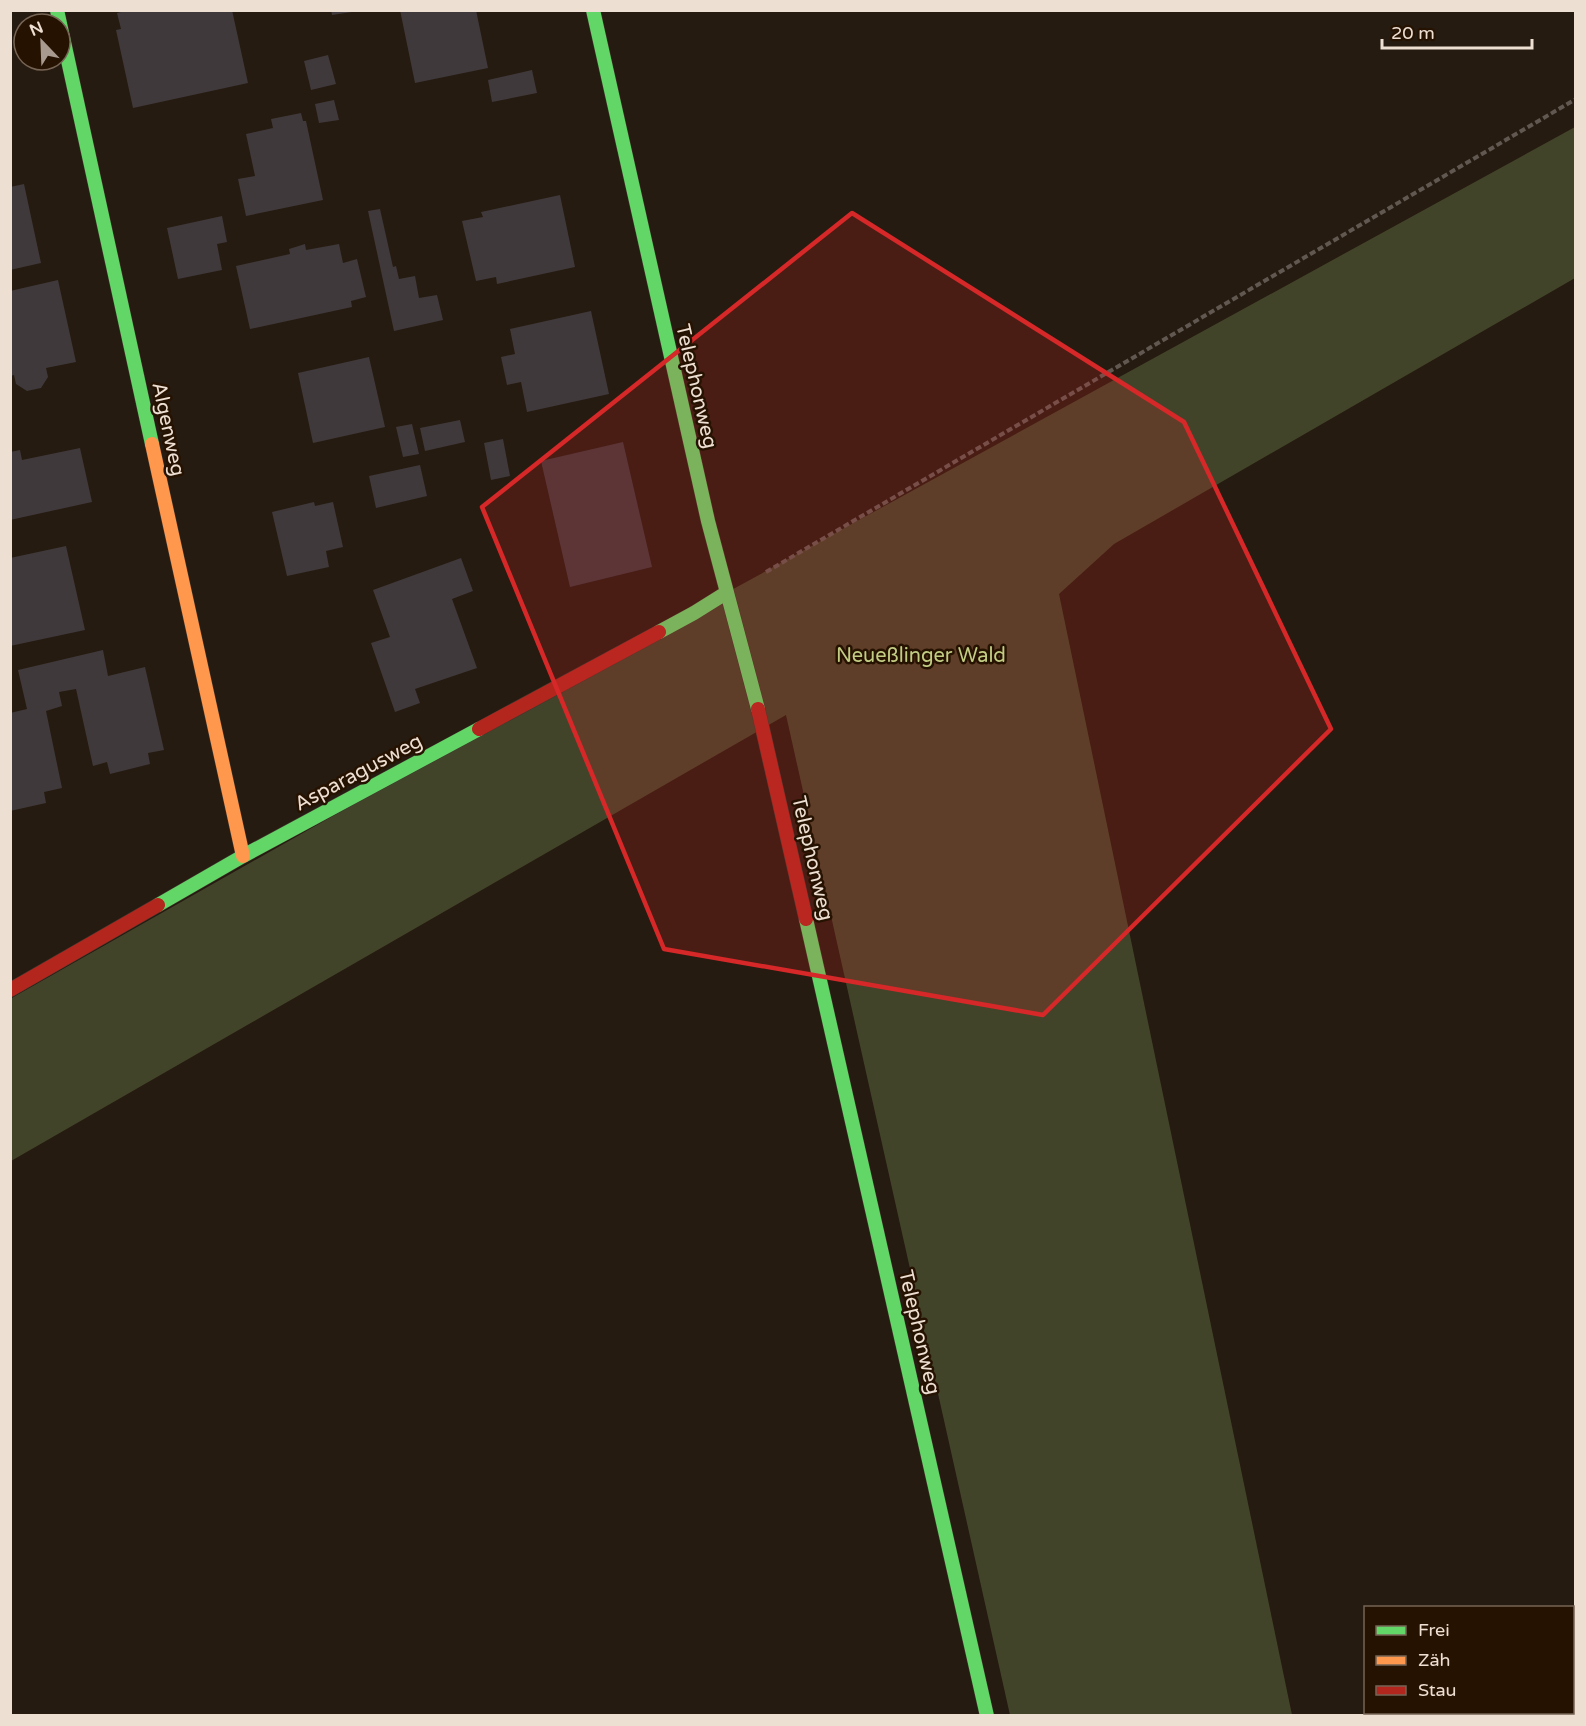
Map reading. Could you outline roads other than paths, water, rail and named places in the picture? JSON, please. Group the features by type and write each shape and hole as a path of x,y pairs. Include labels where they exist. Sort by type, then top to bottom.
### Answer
{"street":[{"name":"Algenweg","path":"57,10 243,856"},
{"name":"Telephonweg","path":"593,10 708,521 765,736 987,1716"},
{"name":"Asparagusweg","path":"10,990 243,856 694,613 726,593"}],"park label":[{"name":"Neueßlinger Wald","path":"921,655"}]}
